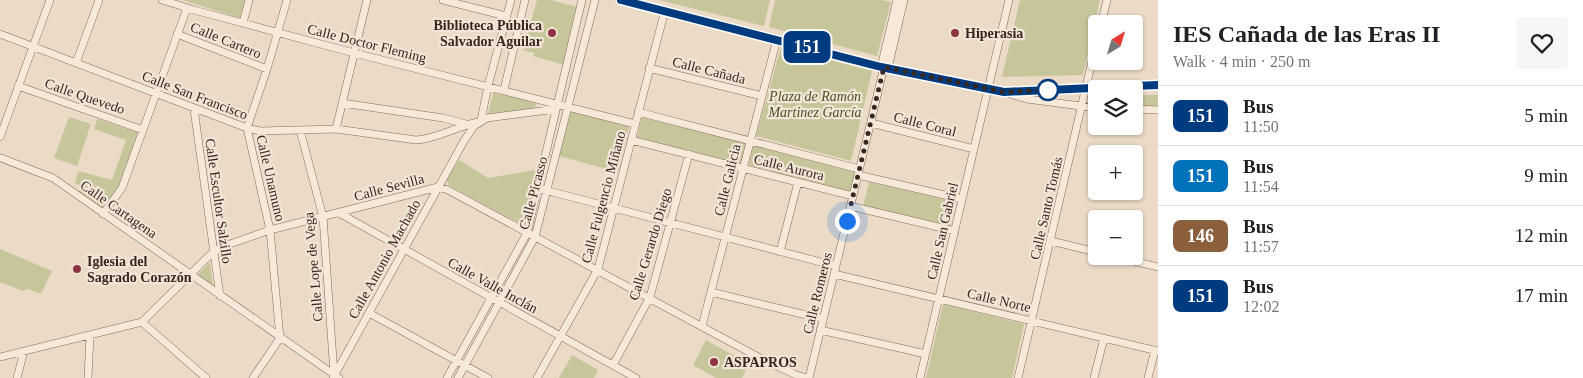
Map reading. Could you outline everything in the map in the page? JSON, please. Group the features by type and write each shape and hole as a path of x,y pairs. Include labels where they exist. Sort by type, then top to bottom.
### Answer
{"street":[{"path":"0,137 3,115 18,86 50,0"},
{"path":"76,63 99,0"},
{"name":"Calle Doctor Fleming","path":"162,0 278,33 504,90 557,106 568,107"},
{"path":"243,23 250,0"},
{"name":"Calle Unamuno","path":"280,338 270,230 247,128 287,0"},
{"path":"336,129 367,0"},
{"path":"443,0 506,16"},
{"path":"480,121 511,0"},
{"path":"504,90 525,0"},
{"name":"Calle Picasso","path":"447,378 526,232 582,0"},
{"name":"Calle Picasso","path":"458,378 535,237 595,0"},
{"path":"621,0 884,67 1004,92 1027,100 1088,107"},
{"path":"884,67 897,0"},
{"path":"884,67 904,0"},
{"name":"Calle San Gabriel","path":"920,378 1010,0"},
{"path":"1103,15 1107,0"},
{"path":"103,214 122,188 186,8"},
{"name":"Calle Fulgencio Miñano","path":"537,378 598,269 665,10"},
{"name":"Calle San Francisco","path":"0,34 194,109 260,131 336,129 416,140 425,139 466,124 480,121"},
{"name":"Calle Cartero","path":"177,34 267,69"},
{"name":"Calle Galicia","path":"702,326 776,40"},
{"name":"Calle Romeros","path":"808,378 884,67"},
{"name":"Calle Cañada","path":"650,68 762,96"},
{"name":"Calle Santo Tomás","path":"1018,378 1090,70"},
{"path":"1004,92 1158,85"},
{"name":"Calle Quevedo","path":"18,86 143,130"},
{"path":"342,103 443,118 466,124"},
{"path":"480,121 487,118 557,106"},
{"path":"568,107 635,124"},
{"name":"Calle Escultor Salzillo","path":"194,109 220,296"},
{"path":"1143,109 1158,110"},
{"name":"Calle Aurora","path":"638,112 750,140 962,200"},
{"name":"Calle Antonio Machado","path":"335,377 464,141 480,121"},
{"name":"Calle Coral","path":"871,122 974,149"},
{"name":"Calle Lope de Vega","path":"300,130 323,217 335,377"},
{"name":"Calle Aurora","path":"631,140 853,196"},
{"name":"Calle Gerardo Diego","path":"613,365 650,297 689,154"},
{"name":"Calle Cartagena","path":"0,158 53,178 335,377"},
{"path":"780,252 798,182"},
{"name":"Calle Sevilla","path":"142,322 213,252 227,245 270,230 438,187 448,190 598,269 762,359 794,374 808,378"},
{"name":"Calle Norte","path":"537,188 780,252 835,270 939,299 1156,350"},
{"path":"850,206 955,231"},
{"name":"Calle Valle Inclán","path":"339,213 636,378"},
{"path":"1051,241 1088,250"},
{"path":"1143,263 1158,267"},
{"path":"711,292 823,319"},
{"path":"369,312 488,378"},
{"path":"0,357 142,322 206,378"},
{"path":"820,330 926,354"},
{"path":"88,378 90,335"},
{"path":"254,378 280,338"},
{"path":"1094,378 1104,338"},
{"path":"1148,378 1156,350"},
{"path":"17,378 24,351"},
{"path":"333,351 346,354"}],"green space":[{"path":"182,0 245,0 240,18"},
{"path":"537,0 551,0 577,7 564,65 533,56 534,53 523,50"},
{"path":"659,0 770,0 764,26"},
{"path":"775,0 881,0 891,2 877,56 769,27"},
{"path":"1020,0 1100,0 1097,15 1088,15 1088,53 1083,75 1002,77"},
{"name":"Plaza de Ramón Martinez García","path":"781,47 872,71 851,161 756,136"},
{"path":"493,93 535,101 536,106 532,109 488,114"},
{"path":"1143,95 1158,95 1158,106 1143,106"},
{"path":"571,111 629,127 618,172 559,156"},
{"path":"642,116 747,143 741,165 637,138"},
{"path":"69,117 91,124 77,166 54,158"},
{"path":"97,119 139,133 119,186 102,209 76,192 84,188 75,183 78,171 112,180 126,140 94,129"},
{"path":"753,145 855,171 850,193 749,165"},
{"path":"459,160 488,178 536,170 526,220 521,224 448,185 447,179"},
{"path":"869,182 956,202 950,228 863,207"},
{"path":"0,249 52,271 41,294 28,289 23,291 0,282"},
{"path":"209,263 213,285 199,276 199,273"},
{"path":"943,304 1024,324 1012,378 926,378"},
{"path":"706,340 749,364 742,378 716,378 693,365"},
{"path":"572,355 598,370 594,378 559,378"}],"bus line":[{"name":"151","path":"621,0 881,67 1004,92 1158,85"}],"place":[{"name":"Biblioteca Pública Salvador Aguilar","path":"552,33"},
{"name":"Hiperasia","path":"955,33"},
{"name":"Iglesia del Sagrado Corazón","path":"77,269"},
{"name":"ASPAPROS","path":"714,362"}],"route":[{"path":"847,221 884,67 1004,92 1048,90"}]}
